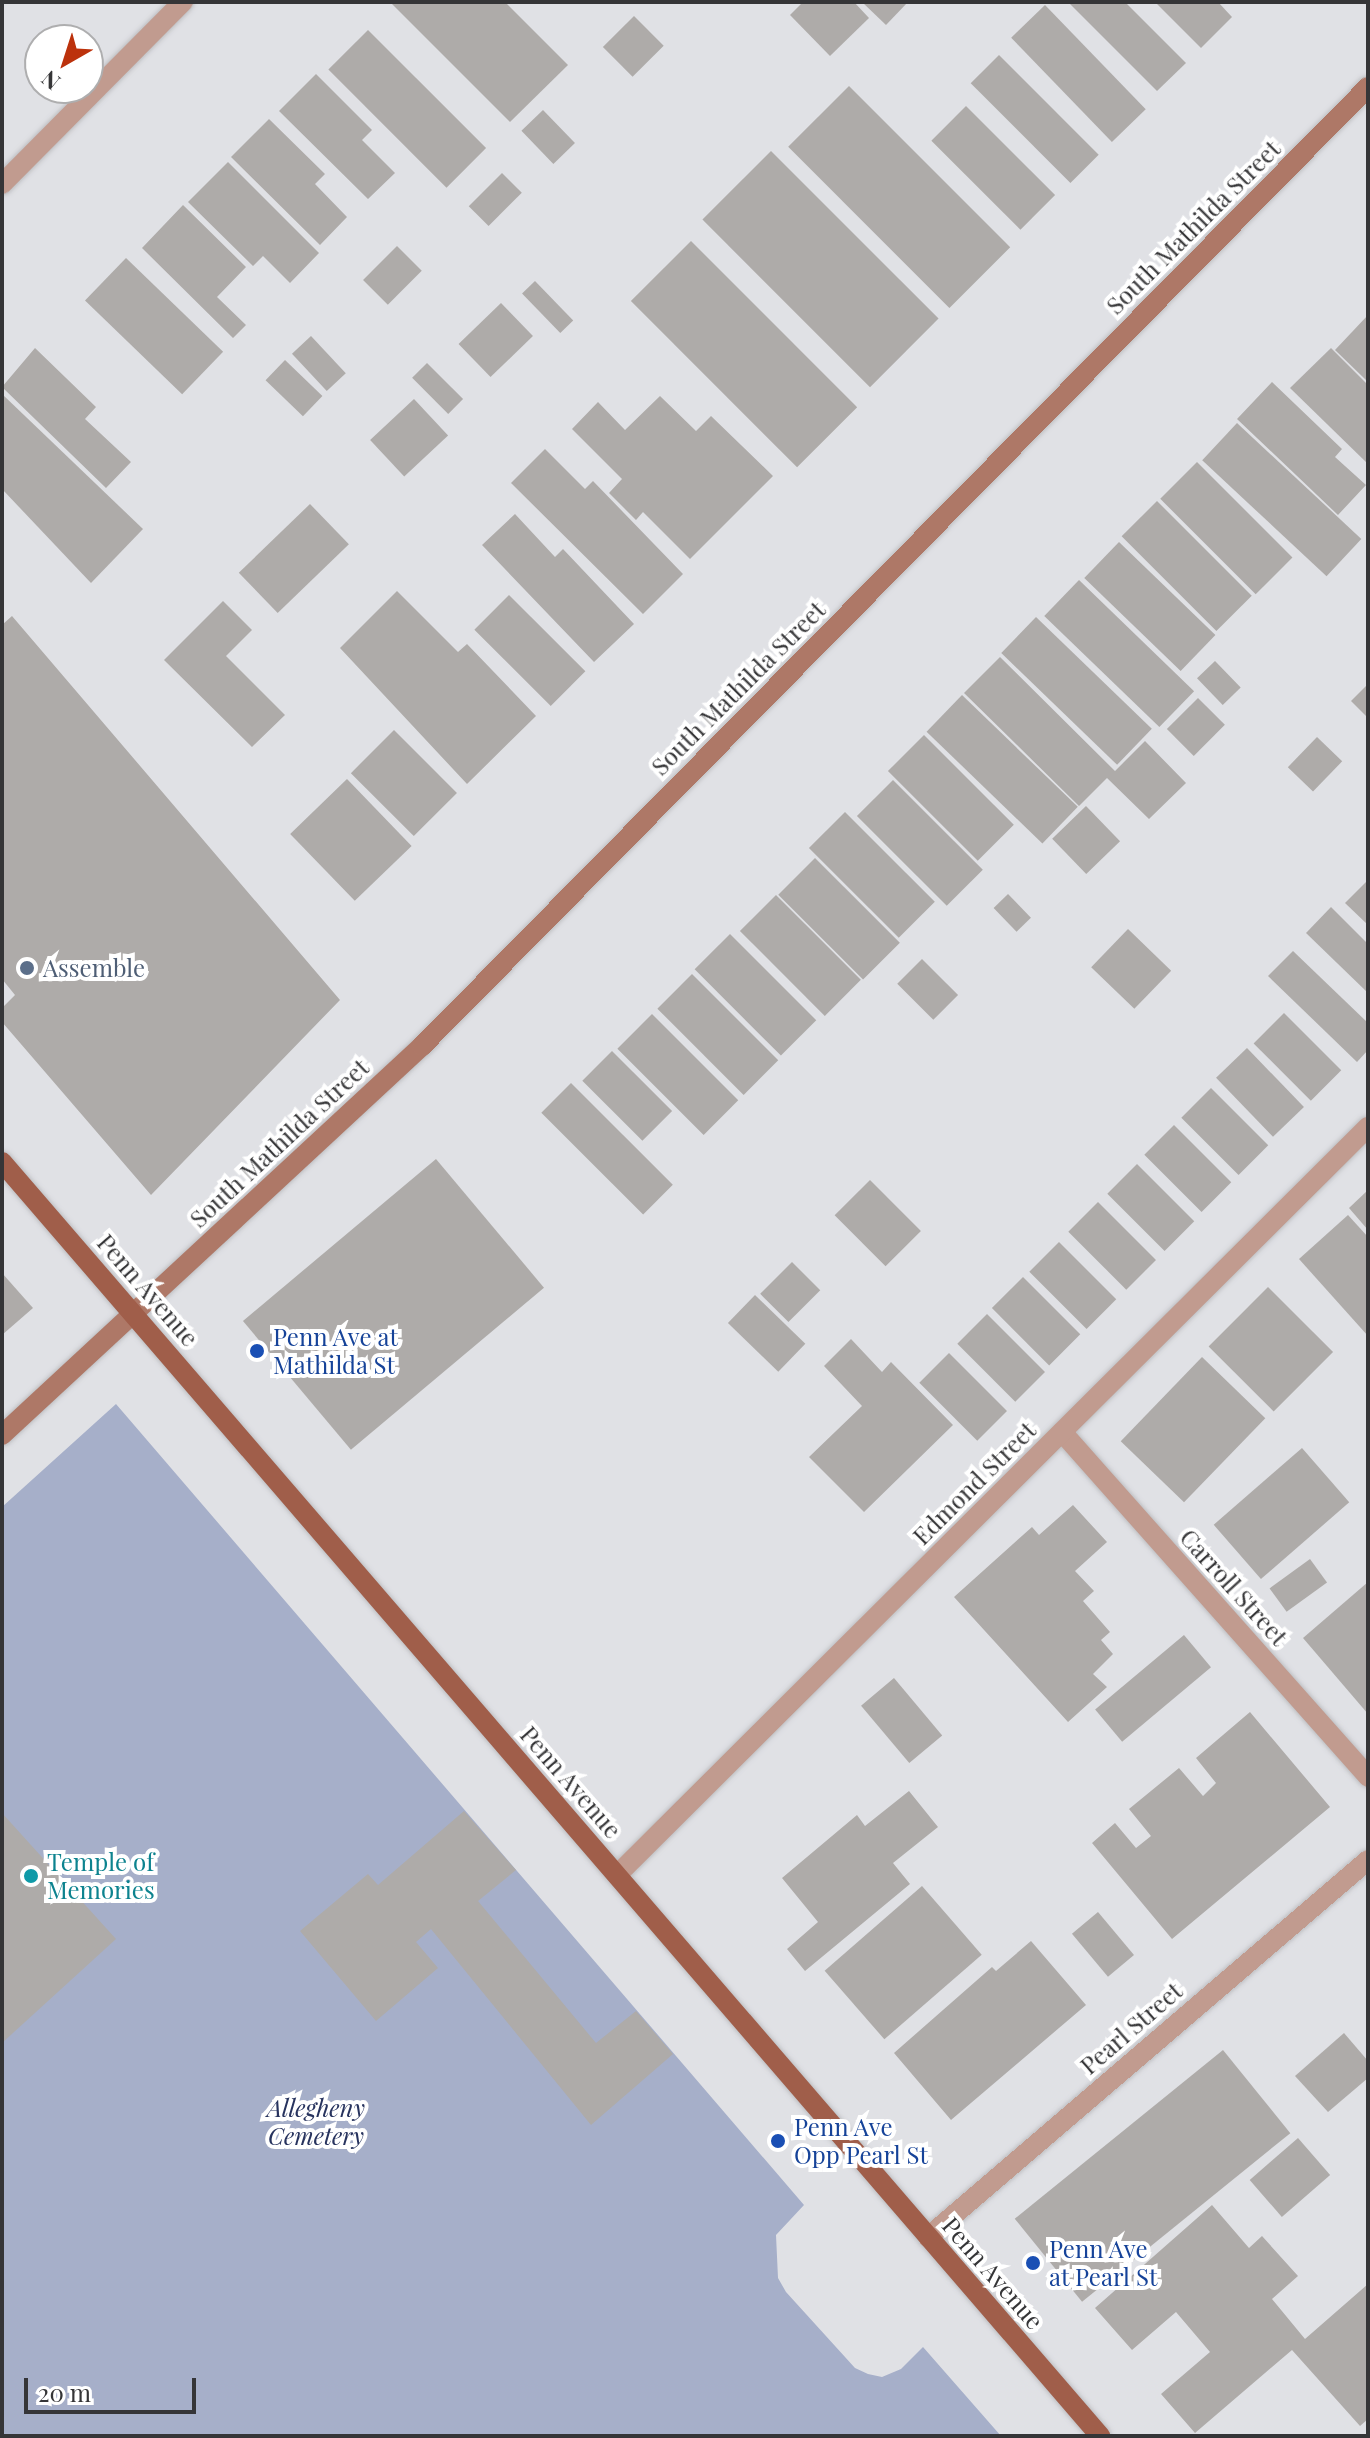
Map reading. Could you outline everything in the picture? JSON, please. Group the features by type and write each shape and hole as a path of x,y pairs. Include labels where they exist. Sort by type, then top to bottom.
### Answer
{"main road":[{"name":"Penn Avenue","path":"2,1162 1100,2436"}],"street":[{"path":"2,184 183,2"},
{"name":"South Mathilda Street","path":"2,1435 136,1315 422,1046 1368,87"},
{"name":"Edmond Street","path":"617,1875 1368,1127"},
{"name":"Carroll Street","path":"1062,1432 1368,1777"},
{"name":"Pearl Street","path":"928,2237 1368,1860"}],"green space":[{"name":"Allegheny Cemetery","path":"116,1404 804,2205 776,2235 778,2278 786,2292 855,2368 868,2374 882,2377 901,2369 923,2347 1001,2436 2,2436 2,1507"}],"building":[{"path":"390,2 505,2 568,65 510,122"},
{"path":"803,2 854,2 869,18 830,56 790,15"},
{"path":"862,2 908,2 886,25"},
{"path":"1068,2 1125,2 1186,63 1157,91"},
{"path":"1155,2 1218,2 1232,17 1201,48"},
{"path":"1045,5 1146,109 1112,142 1011,38"},
{"path":"634,16 664,46 633,77 603,47"},
{"path":"368,30 486,148 446,188 328,70"},
{"path":"999,55 1099,155 1070,183 971,83"},
{"path":"316,74 372,130 362,140 395,173 368,199 279,111"},
{"path":"849,86 1010,247 949,308 788,147"},
{"path":"966,106 1055,195 1020,230 931,141"},
{"path":"543,110 575,143 553,164 521,131"},
{"path":"269,119 325,174 315,184 347,217 320,245 231,157"},
{"path":"771,151 939,319 870,387 702,220"},
{"path":"228,162 319,253 290,283 263,256 253,266 188,202"},
{"path":"502,173 522,193 489,226 469,206"},
{"path":"183,205 246,267 217,297 246,325 233,338 142,248"},
{"path":"691,241 857,407 797,467 631,301"},
{"path":"397,246 422,271 388,305 363,280"},
{"path":"126,258 223,352 182,394 85,300"},
{"path":"535,281 573,321 560,333 522,294"},
{"path":"501,303 533,336 491,377 459,344"},
{"path":"1368,315 1368,382 1335,350"},
{"path":"311,336 346,373 327,391 292,354"},
{"path":"35,348 96,407 85,419 131,462 106,488 2,387"},
{"path":"1331,348 1368,385 1368,464 1290,388"},
{"path":"285,360 322,396 303,416 266,380"},
{"path":"427,363 463,399 448,414 412,378"},
{"path":"1272,382 1342,449 1335,457 1366,485 1338,515 1237,419"},
{"path":"2,394 143,529 91,583 2,489"},
{"path":"660,396 696,431 711,416 773,476 690,559 643,512 636,520 609,493 622,479 572,429 598,402 625,430"},
{"path":"414,399 448,436 404,476 370,440"},
{"path":"1237,423 1361,539 1327,576 1202,460"},
{"path":"545,449 585,489 593,481 683,574 643,614 511,483"},
{"path":"1197,462 1292,557 1256,594 1160,499"},
{"path":"1157,501 1252,596 1216,631 1122,536"},
{"path":"310,504 349,544 278,613 239,573"},
{"path":"515,514 555,557 563,549 634,624 594,662 482,545"},
{"path":"1119,542 1215,635 1181,671 1084,578"},
{"path":"1079,580 1194,691 1159,727 1044,616"},
{"path":"397,591 458,652 467,644 536,716 467,784 340,648"},
{"path":"509,595 585,671 551,706 474,630"},
{"path":"223,601 252,630 226,656 285,715 252,747 164,660"},
{"path":"12,616 340,1000 151,1195 2,1022 2,1008 15,995 2,979 2,625"},
{"path":"1036,617 1152,729 1117,765 1001,653"},
{"path":"1000,657 1115,771 1145,741 1186,783 1149,819 1107,778 1079,806 964,693"},
{"path":"1215,661 1241,688 1223,705 1197,678"},
{"path":"1368,684 1368,718 1351,701"},
{"path":"962,695 1078,807 1042,844 927,732"},
{"path":"1198,698 1225,725 1194,756 1167,729"},
{"path":"394,730 457,793 414,836 351,773"},
{"path":"924,735 1014,825 978,861 888,771"},
{"path":"1317,737 1342,761 1313,792 1288,767"},
{"path":"347,779 412,846 355,901 290,834"},
{"path":"893,780 983,870 947,906 857,816"},
{"path":"1086,806 1120,841 1086,874 1052,839"},
{"path":"845,812 935,902 899,938 809,848"},
{"path":"815,858 900,943 863,980 778,895"},
{"path":"1368,880 1368,925 1345,903"},
{"path":"1008,894 1031,918 1017,932 994,908"},
{"path":"776,895 861,980 825,1016 740,931"},
{"path":"1331,907 1368,944 1368,993 1306,933"},
{"path":"1128,929 1171,971 1134,1009 1091,967"},
{"path":"730,934 816,1020 781,1056 695,969"},
{"path":"1293,951 1368,1023 1368,1050 1357,1062 1268,976"},
{"path":"922,959 958,995 933,1020 897,984"},
{"path":"692,974 778,1060 744,1095 657,1009"},
{"path":"1284,1013 1341,1070 1311,1101 1254,1043"},
{"path":"652,1014 738,1100 704,1135 617,1049"},
{"path":"1247,1048 1304,1107 1273,1137 1216,1078"},
{"path":"612,1051 672,1111 642,1141 582,1081"},
{"path":"571,1083 673,1185 643,1215 541,1113"},
{"path":"1211,1088 1268,1145 1239,1175 1181,1118"},
{"path":"1174,1125 1231,1182 1202,1212 1144,1155"},
{"path":"436,1159 544,1288 351,1450 243,1321"},
{"path":"1137,1164 1194,1221 1165,1251 1107,1194"},
{"path":"870,1180 921,1231 886,1266 835,1215"},
{"path":"1368,1190 1368,1230 1349,1208"},
{"path":"1098,1202 1156,1260 1126,1290 1068,1232"},
{"path":"1348,1215 1368,1237 1368,1336 1299,1259"},
{"path":"1059,1242 1116,1299 1087,1329 1029,1272"},
{"path":"792,1262 820,1290 788,1322 760,1294"},
{"path":"2,1273 33,1308 2,1335"},
{"path":"1023,1277 1080,1334 1049,1365 992,1308"},
{"path":"1268,1287 1333,1352 1274,1411 1209,1346"},
{"path":"755,1295 805,1344 778,1372 728,1323"},
{"path":"987,1314 1045,1372 1015,1402 957,1344"},
{"path":"851,1339 882,1372 891,1362 953,1425 864,1512 809,1457 862,1406 824,1366"},
{"path":"949,1353 1007,1411 977,1441 919,1383"},
{"path":"1202,1357 1265,1418 1184,1502 1121,1441"},
{"path":"1302,1448 1349,1502 1261,1579 1214,1525"},
{"path":"1073,1505 1107,1542 1075,1571 1094,1591 1083,1601 1110,1632 1101,1640 1113,1654 1093,1674 1107,1687 1068,1722 954,1597 1032,1527 1039,1535"},
{"path":"1310,1559 1327,1582 1287,1612 1270,1588"},
{"path":"1368,1582 1368,1714 1303,1638"},
{"path":"1184,1635 1211,1667 1122,1742 1095,1710"},
{"path":"894,1678 942,1735 909,1763 861,1706"},
{"path":"1250,1712 1330,1807 1172,1939 1092,1843 1115,1823 1136,1848 1151,1836 1129,1809 1179,1768 1203,1796 1216,1783 1196,1758"},
{"path":"909,1791 938,1827 893,1863 910,1884 805,1971 787,1949 818,1922 782,1878 857,1815 865,1826"},
{"path":"464,1811 516,1870 478,1901 596,2043 636,2011 673,2054 591,2125 431,1929 416,1942 438,1968 376,2021 300,1931 368,1874 378,1885"},
{"name":"Temple of Memories","path":"2,1813 116,1939 2,2043"},
{"path":"922,1886 982,1955 884,2039 825,1971"},
{"path":"1098,1912 1134,1955 1108,1977 1072,1934"},
{"path":"1031,1941 1086,2005 951,2120 894,2053 992,1967 996,1971"},
{"path":"1344,2033 1368,2061 1368,2078 1328,2112 1295,2076"},
{"path":"1223,2050 1290,2133 1082,2302 1015,2219"},
{"path":"1298,2138 1330,2175 1282,2217 1250,2180"},
{"path":"1212,2205 1249,2248 1262,2236 1298,2276 1272,2299 1305,2339 1368,2284 1368,2419 1360,2426 1292,2350 1195,2433 1161,2394 1210,2352 1176,2312 1132,2350 1095,2308"}],"place":[{"name":"Assemble","path":"27,968"},
{"name":"Penn Ave at Mathilda St","path":"257,1351"},
{"name":"Temple of Memories","path":"31,1876"},
{"name":"Penn Ave Opp Pearl St","path":"778,2141"},
{"name":"Penn Ave at Pearl St","path":"1033,2263"}]}
